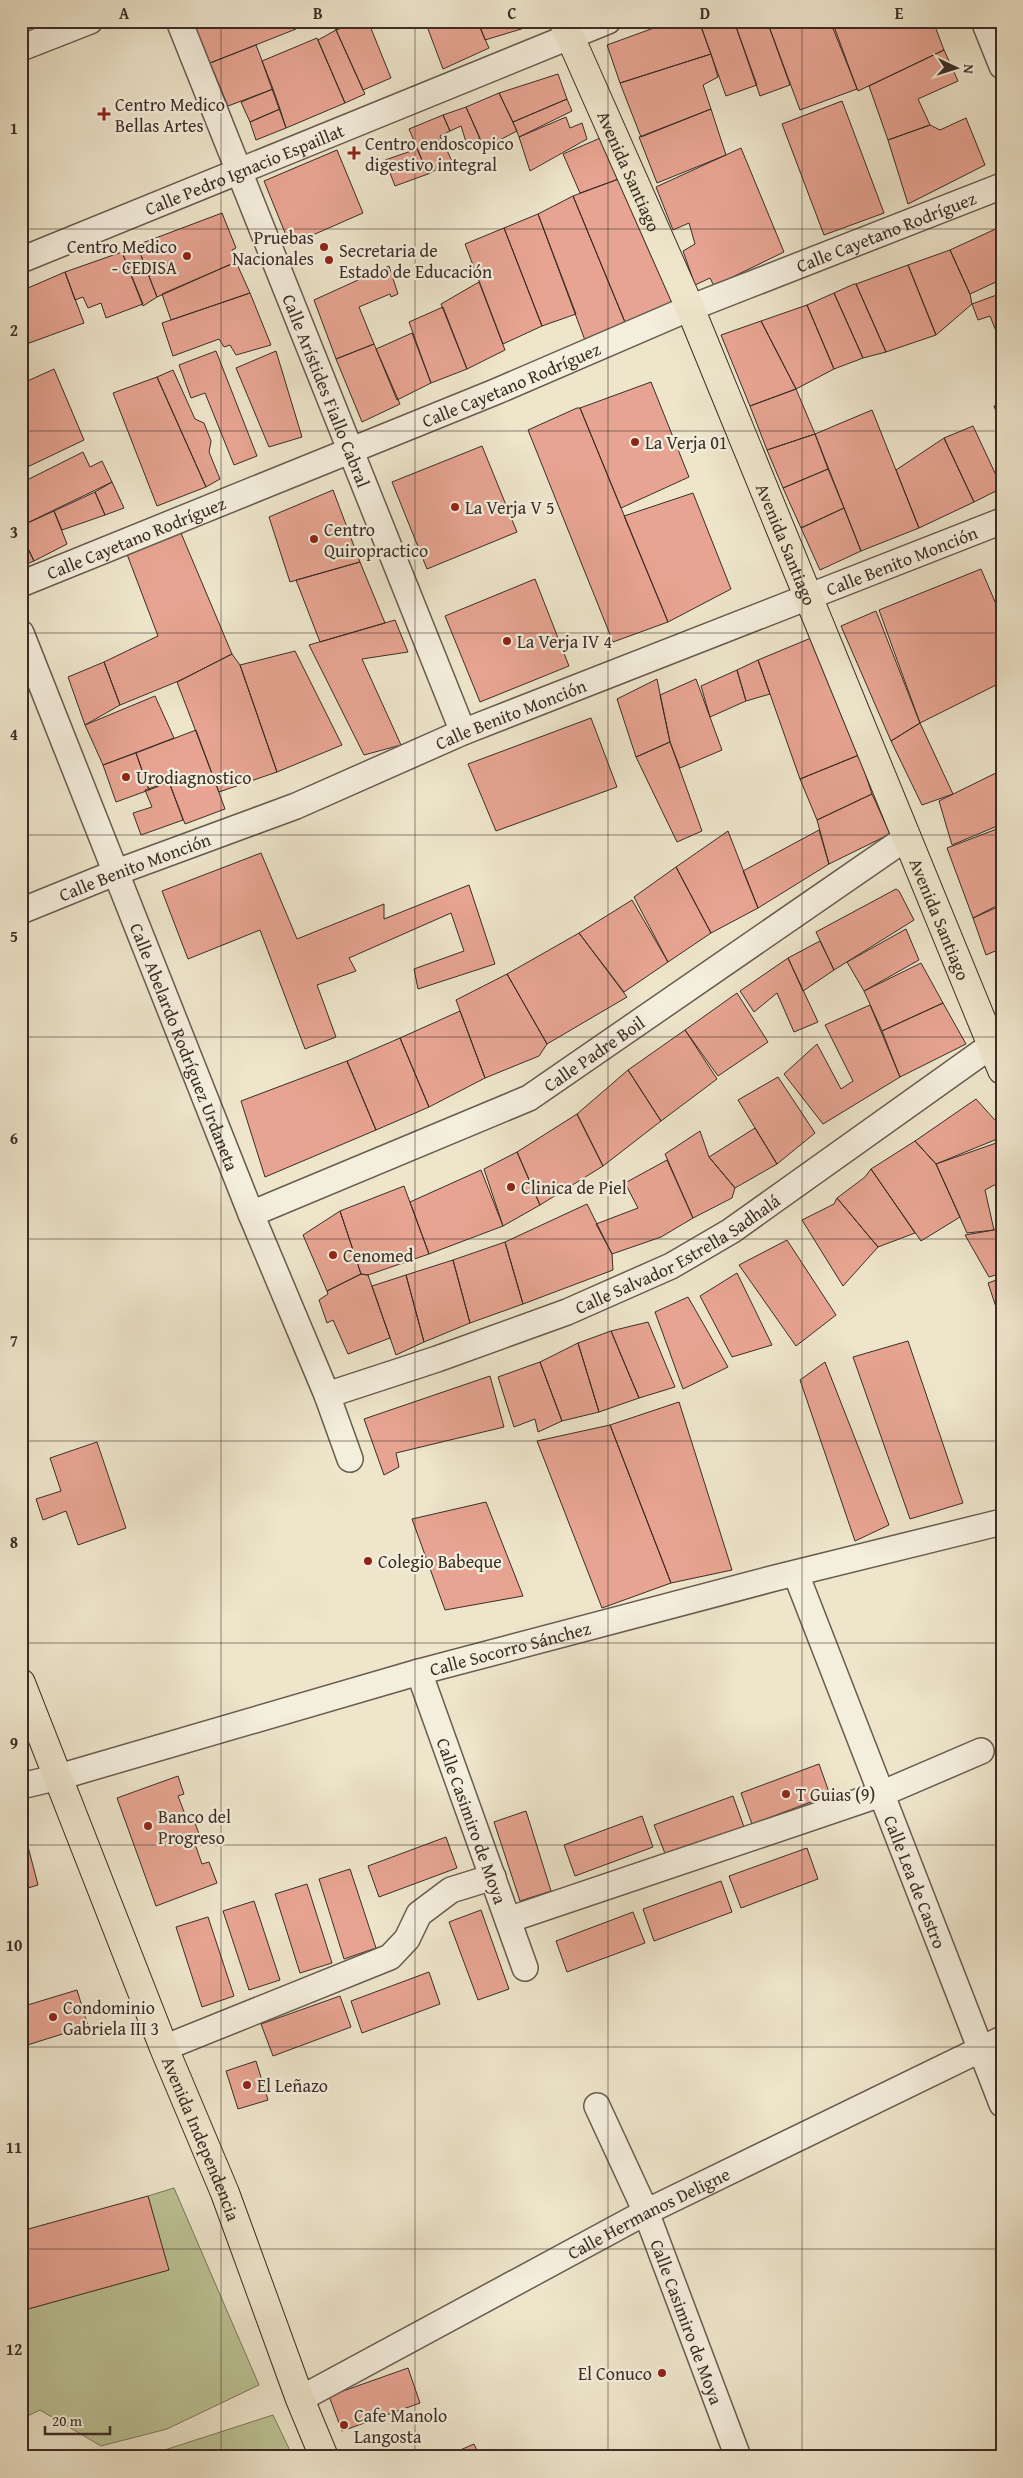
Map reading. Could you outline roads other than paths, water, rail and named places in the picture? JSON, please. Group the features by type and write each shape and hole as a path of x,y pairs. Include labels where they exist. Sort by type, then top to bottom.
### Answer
{"main road":[{"name":"Avenida Santiago","path":"566,29 690,308 1002,1070"},
{"name":"Avenida Independencia","path":"21,1683 164,2048 225,2193 300,2399 324,2457"}],"street":[{"path":"21,48 90,21"},
{"name":"Calle Arístides Fiallo Cabral","path":"179,21 463,732"},
{"name":"Calle Pedro Ignacio Espaillat","path":"21,260 238,172 566,29 608,21"},
{"path":"984,21 1002,66"},
{"name":"Calle Cayetano Rodríguez","path":"21,584 495,392 690,308 1002,186"},
{"name":"Calle Benito Monción","path":"21,911 116,872 296,806 463,732 1002,521"},
{"name":"Calle Abelardo Rodríguez Urdaneta","path":"21,633 251,1214 327,1395 350,1459"},
{"name":"Calle Padre Boil","path":"251,1214 529,1098 906,838"},
{"name":"Calle Salvador Estrella Sadhalá","path":"327,1395 566,1312 671,1266 731,1231 992,1045"},
{"name":"Calle Socorro Sánchez","path":"21,1786 59,1777 420,1672 1002,1522"},
{"name":"Calle Lea de Castro","path":"796,1574 881,1794 991,2045 1002,2104"},
{"name":"Calle Casimiro de Moya","path":"420,1672 525,1968"},
{"path":"508,1920 881,1794 981,1751"},
{"path":"164,2048 390,1957 407,1939 419,1914 450,1890 493,1877"},
{"name":"Calle Hermanos Deligne","path":"300,2399 646,2212 991,2045"},
{"name":"Calle Casimiro de Moya","path":"597,2106 646,2212 738,2457"}],"place":[{"name":"Centro Medico Bellas Artes","path":"104,114"},
{"name":"Centro endoscopico digestivo integral","path":"354,153"},
{"name":"Pruebas Nacionales","path":"324,247"},
{"name":"Centro Medico - CEDISA","path":"187,256"},
{"name":"Secretaria de Estado de Educación","path":"329,260"},
{"name":"La Verja 01","path":"635,442"},
{"name":"La Verja V 5","path":"455,507"},
{"name":"Centro Quiropractico","path":"314,539"},
{"name":"La Verja IV 4","path":"507,641"},
{"name":"Urodiagnostico","path":"126,777"},
{"name":"Clinica de Piel","path":"511,1187"},
{"name":"Cenomed","path":"333,1255"},
{"name":"Colegio Babeque","path":"368,1561"},
{"name":"T Guias (9)","path":"786,1794"},
{"name":"Banco del Progreso","path":"148,1826"},
{"name":"Condominio Gabriela III 3","path":"53,2017"},
{"name":"El Leñazo","path":"247,2085"},
{"name":"El Conuco","path":"662,2373"},
{"name":"Cafe Manolo Langosta","path":"344,2425"}]}
